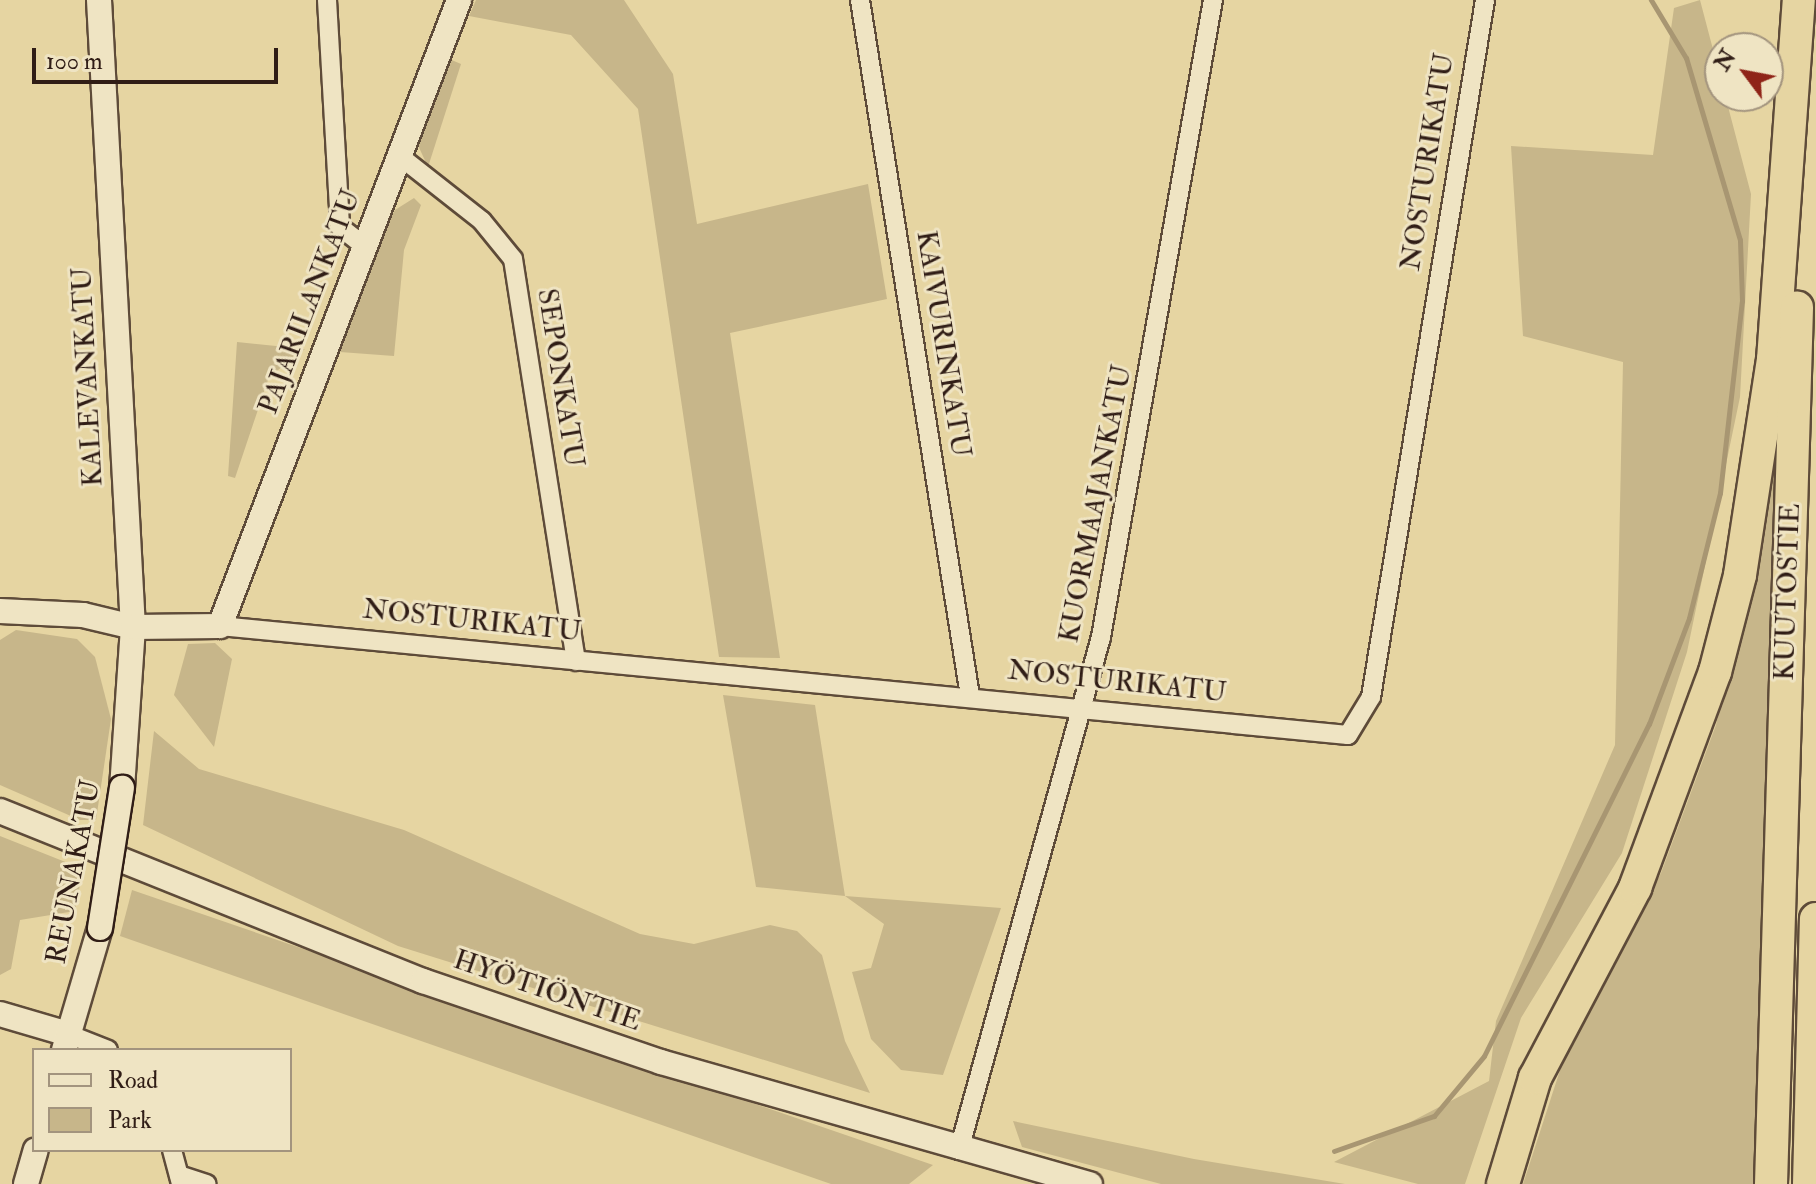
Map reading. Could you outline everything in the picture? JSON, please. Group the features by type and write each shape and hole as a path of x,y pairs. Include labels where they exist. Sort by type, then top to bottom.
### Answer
{"highway":[{"path":"1503,1184 1522,1108 1635,888 1715,672 1740,575 1773,360 1802,0"},
{"name":"KUUTOSTIE","path":"1771,1184 1802,0"},
{"path":"1809,1184 1816,919"}],"main road":[{"name":"KALEVANKATU","path":"99,0 133,627 127,750"},
{"name":"PAJARILANKATU","path":"220,626 397,154 459,0"},
{"name":"NOSTURIKATU","path":"0,611 83,615 133,627 220,626"},
{"name":"REUNAKATU","path":"66,1042 100,928 127,750"},
{"name":"HYÖTIÖNTIE","path":"0,811 423,981 661,1062 959,1150 1090,1184"},
{"path":"0,1014 66,1042"},
{"path":"26,1184 35,1152"}],"street":[{"path":"327,0 340,227 363,245"},
{"name":"KAIVURINKATU","path":"860,0 970,696"},
{"name":"KUORMAAJANKATU","path":"959,1150 1080,711 1124,531 1213,0"},
{"name":"NOSTURIKATU","path":"220,626 970,696 1080,711 1348,735 1371,697 1481,1"},
{"name":"SEPONKATU","path":"397,154 482,221 513,259 576,661"},
{"path":"66,1042 98,1048"},
{"path":"173,1152 180,1180 207,1184"}],"green space":[{"path":"476,0 624,0 673,74 697,224 868,184 887,299 730,333 780,658 719,657 638,109 571,35 469,16"},
{"path":"1700,0 1708,32 1704,32 1704,112 1729,112 1751,194 1740,397 1687,652 1622,853 1521,1018 1465,1184 1418,1184 1334,1162 1489,1081 1496,1021 1615,745 1623,362 1523,336 1511,146 1653,155 1674,8"},
{"path":"447,58 461,64 428,167 416,141"},
{"path":"414,198 421,205 404,250 394,356 340,352 385,228 395,210"},
{"path":"237,342 305,349 269,377 235,478 228,476"},
{"path":"1779,433 1756,1184 1523,1184 1563,1061 1661,873 1716,725"},
{"path":"16,630 77,639 95,657 111,719 96,820 80,820 0,785 0,640"},
{"path":"215,643 232,659 214,747 174,695 188,644"},
{"path":"723,695 815,705 845,896 756,887"},
{"path":"154,731 199,769 404,830 640,934 694,944 770,925 797,931 822,955 845,1041 870,1093 398,946 143,825"},
{"path":"0,836 83,869 75,911 20,920 11,969 0,975"},
{"path":"132,890 933,1165 909,1184 831,1184 120,936"},
{"path":"845,896 1001,908 943,1075 901,1070 871,1039 852,972 871,968 884,924"},
{"path":"1013,1121 1194,1159 1345,1184 1161,1184 1022,1147"}],"waterway":[{"path":"1334,1151 1434,1116 1484,1056 1649,724 1689,618 1720,493 1742,301 1740,240 1686,58 1651,0"}]}
